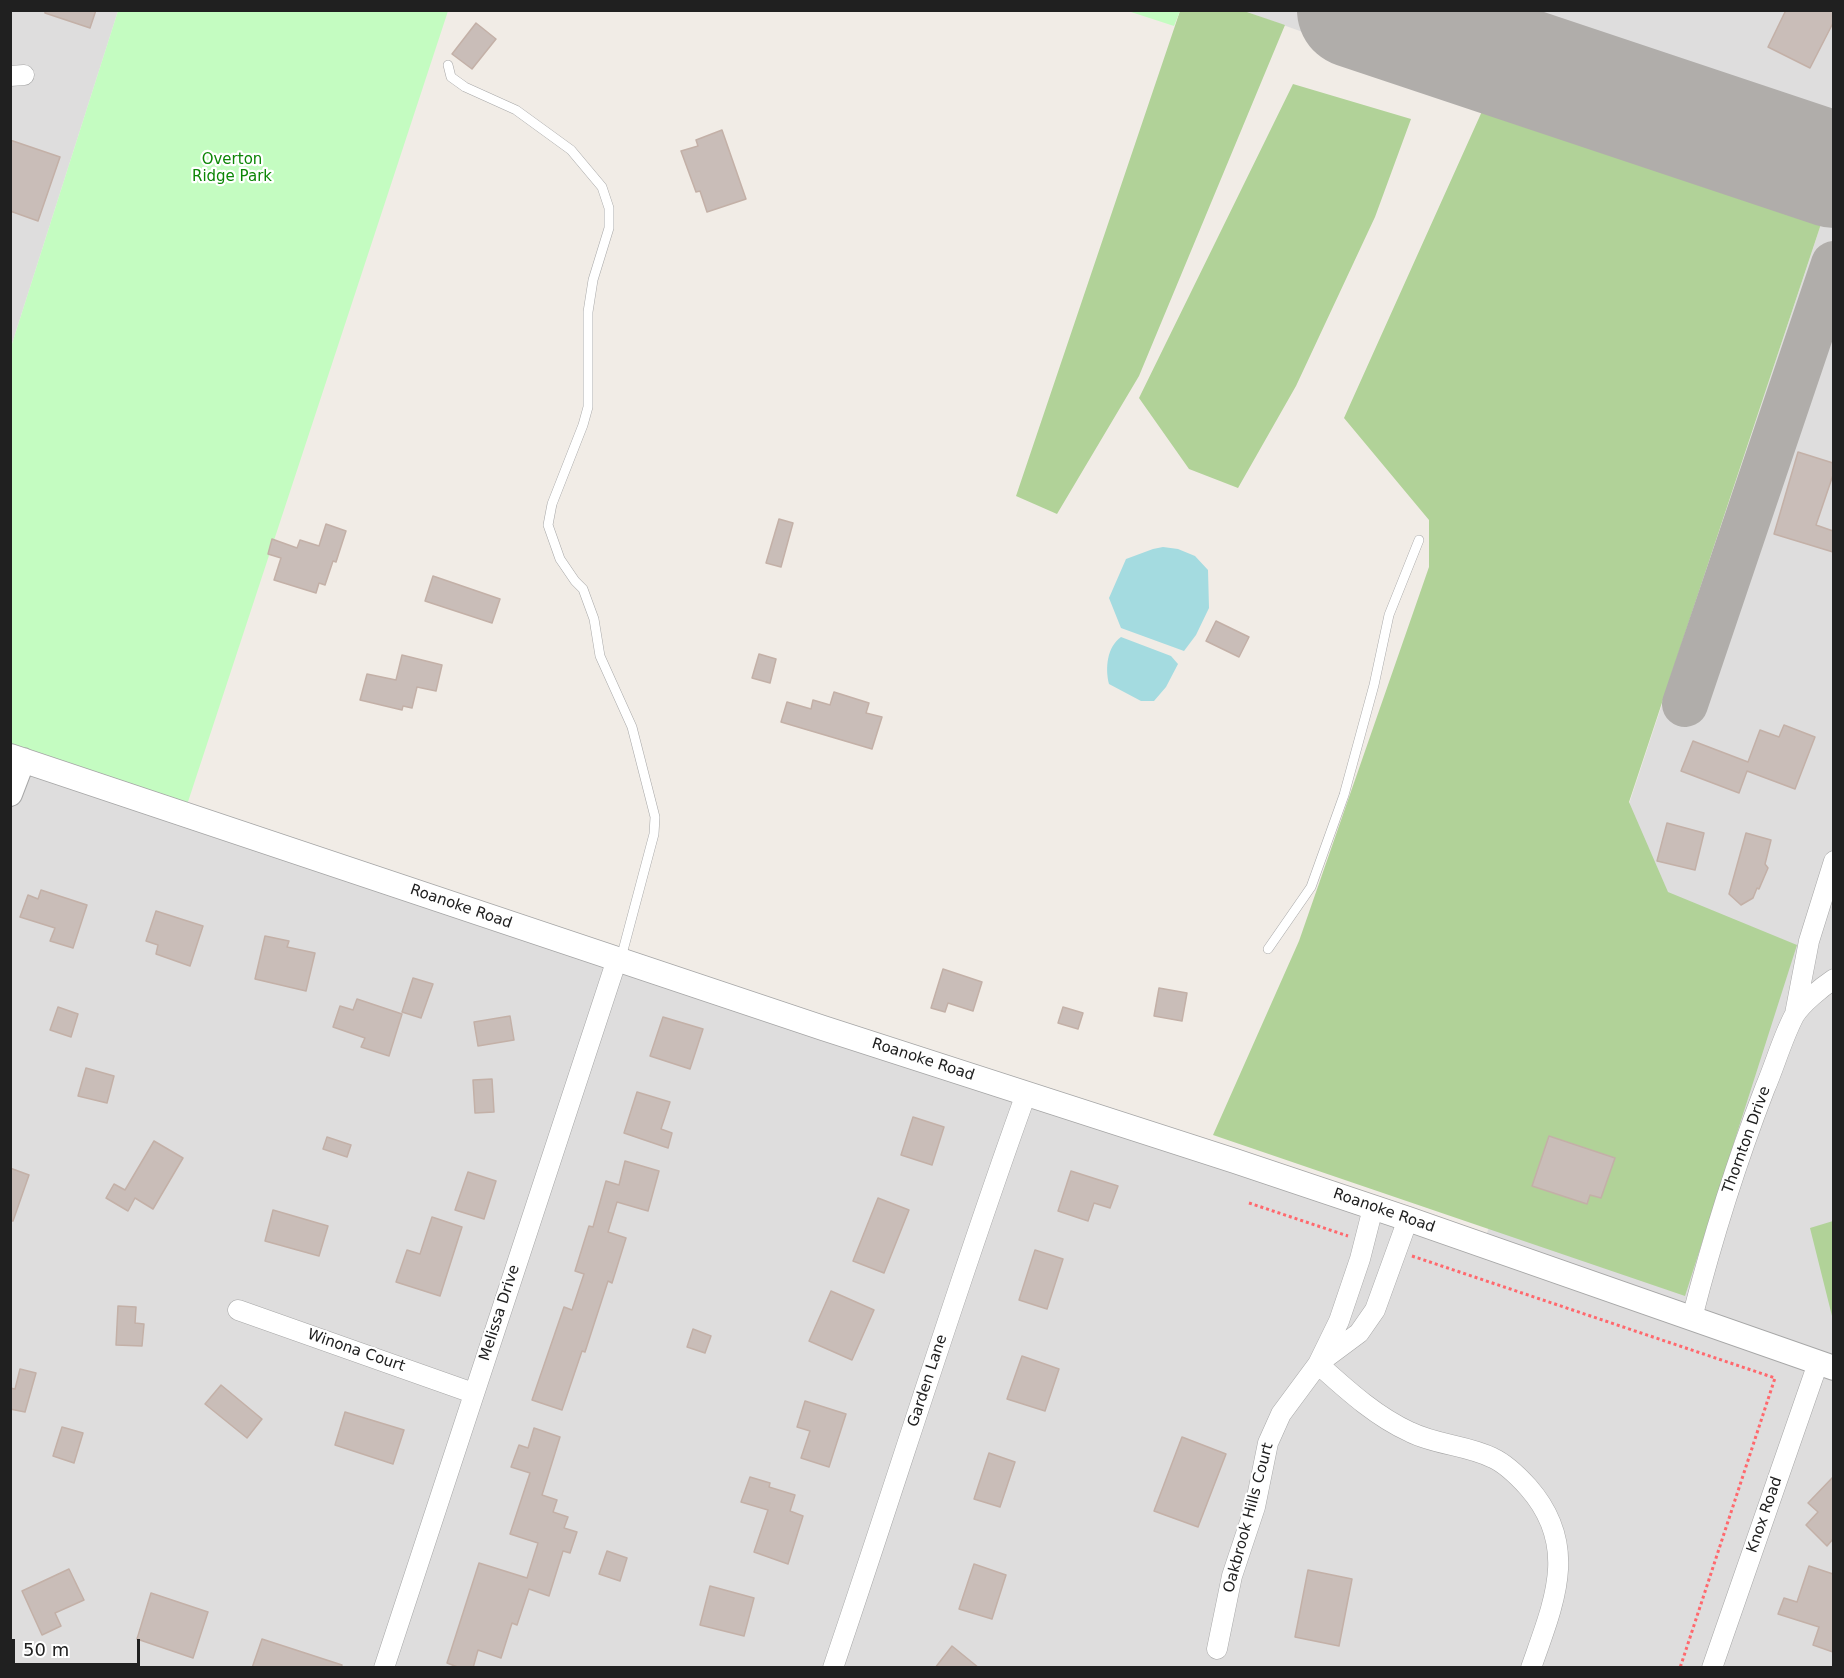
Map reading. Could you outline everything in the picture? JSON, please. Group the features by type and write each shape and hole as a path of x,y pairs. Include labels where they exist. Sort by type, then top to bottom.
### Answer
{"street":[{"name":"Roanoke Road","path":"16,758 619,960 1408,1219 1826,1365"},
{"path":"10,794 16,758"},
{"path":"1795,1014 1809,941 1833,861"},
{"name":"Melissa Drive","path":"384,1668 473,1393 619,960"},
{"name":"Thornton Drive","path":"1692,1318 1731,1180 1795,1014 1833,979"},
{"name":"Garden Lane","path":"833,1668 986,1205 1026,1094"},
{"name":"Oakbrook Hills Court","path":"1218,1649 1232,1576 1255,1507 1268,1443 1281,1414 1318,1364 1339,1321 1360,1259 1372,1208"},
{"name":"Oakbrook Hills Court","path":"1318,1364 1359,1333 1375,1310 1408,1219"},
{"name":"Winona Court","path":"238,1310 473,1393"},
{"path":"1318,1364 1375,1412 1409,1432 1435,1442 1493,1458 1515,1474 1539,1499 1553,1527 1560,1558 1556,1590 1531,1668"},
{"name":"Knox Road","path":"1712,1668 1826,1365"}],"lane":[{"path":"448,64 451,76 465,87 516,110 571,150 602,187 609,208 609,228 593,280 588,312 588,407 552,504 548,525 560,559 574,581 583,589 594,619 600,656 632,727 655,818 654,834 619,960"},
{"path":"1268,949 1311,887 1344,795 1374,685 1389,615 1419,540"}],"path":[{"path":"1249,1203 1351,1237"},
{"path":"1410,1256 1775,1378 1680,1668"}],"shaded area":[{"path":"11,11 118,11 11,347"},
{"path":"1244,11 1833,11 1833,1667 11,1667 10,756 1483,1245 1823,218"}],"green space":[{"name":"Overton Ridge Park","path":"118,11 448,11 184,814 11,757 11,347"},
{"path":"1128,11 1180,11 1174,26"},
{"path":"1180,11 1244,11 1285,25 1139,376 1057,514 1016,496"},
{"path":"1293,84 1411,119 1375,217 1296,386 1238,488 1189,469 1139,398"},
{"path":"1488,98 1823,218 1629,802 1668,892 1797,945 1685,1296 1213,1135 1299,941 1429,567 1429,520 1344,418"},
{"path":"1834,1221 1833,1320 1810,1228"}],"water":[{"path":"1163,547 1178,549 1195,556 1208,570 1209,608 1196,635 1184,651 1121,628 1109,598 1126,559"},
{"path":"1121,637 1171,656 1178,664 1166,687 1154,701 1141,701 1109,684 1108,658 1116,641"}],"building":[{"path":"45,10 96,10 90,28 45,13"},
{"path":"1786,10 1833,10 1833,23 1810,68 1768,47"},
{"path":"476,23 496,39 472,69 452,54"},
{"path":"722,130 746,199 707,212 700,191 696,192 681,151 698,146 696,140"},
{"path":"10,140 60,157 38,221 10,211"},
{"path":"1798,452 1833,463 1833,475 1816,525 1833,531 1833,552 1774,534"},
{"path":"779,519 793,523 781,567 766,563"},
{"path":"326,524 346,531 336,562 333,561 325,585 319,583 316,593 274,580 281,558 268,554 272,539 297,548 300,540 319,546"},
{"path":"433,576 500,599 492,623 425,601"},
{"path":"1216,621 1249,637 1239,657 1206,641"},
{"path":"759,654 776,659 770,683 752,678"},
{"path":"402,655 442,665 436,691 417,687 412,708 403,706 402,710 360,700 367,674 396,680"},
{"path":"834,692 869,703 866,713 882,717 872,749 781,722 787,702 811,709 813,700 830,705"},
{"path":"1784,725 1815,737 1795,789 1747,771 1739,793 1681,771 1693,741 1748,762 1760,730 1779,737"},
{"path":"1667,823 1704,833 1695,870 1657,861"},
{"path":"1746,833 1771,840 1765,864 1768,868 1759,889 1757,888 1753,898 1741,905 1729,894"},
{"path":"41,890 87,905 73,948 50,941 55,928 20,917 28,895 38,899"},
{"path":"156,911 203,926 190,966 156,954 158,945 146,941"},
{"path":"265,936 289,941 287,947 315,953 306,991 255,979"},
{"path":"943,969 982,982 973,1011 948,1003 945,1012 931,1008"},
{"path":"413,978 433,984 421,1018 402,1012"},
{"path":"1159,988 1187,993 1182,1021 1154,1016"},
{"path":"357,999 402,1014 389,1056 361,1047 365,1038 333,1027 340,1006 353,1010"},
{"path":"58,1007 78,1014 71,1037 50,1030"},
{"path":"1063,1007 1083,1013 1078,1029 1058,1023"},
{"path":"510,1016 514,1040 478,1046 474,1022"},
{"path":"663,1017 703,1029 690,1069 650,1056"},
{"path":"86,1068 114,1076 107,1103 78,1096"},
{"path":"492,1079 494,1112 475,1113 473,1080"},
{"path":"637,1092 670,1102 661,1129 672,1133 668,1148 624,1133"},
{"path":"913,1117 944,1127 932,1165 901,1155"},
{"path":"1549,1136 1615,1158 1601,1198 1590,1195 1587,1204 1532,1186"},
{"path":"327,1137 351,1145 347,1157 323,1149"},
{"path":"154,1141 183,1158 153,1209 135,1198 128,1211 106,1198 114,1184 125,1190"},
{"path":"625,1161 659,1171 648,1211 617,1202 608,1232 626,1238 612,1283 608,1281 585,1352 582,1351 562,1410 532,1400 564,1307 572,1310 584,1274 575,1271 589,1226 593,1227 606,1181 619,1185"},
{"path":"10,1168 29,1175 13,1221 10,1221"},
{"path":"1071,1171 1118,1186 1110,1208 1094,1203 1088,1221 1058,1211"},
{"path":"468,1172 496,1181 484,1219 455,1210"},
{"path":"878,1198 909,1210 884,1273 853,1261"},
{"path":"273,1210 328,1226 319,1256 265,1241"},
{"path":"432,1217 462,1227 440,1296 396,1282 407,1250 420,1254"},
{"path":"1035,1250 1063,1259 1047,1309 1019,1300"},
{"path":"831,1291 874,1310 852,1360 809,1341"},
{"path":"118,1306 136,1307 135,1323 144,1324 142,1346 116,1345"},
{"path":"693,1329 711,1336 705,1353 687,1347"},
{"path":"1022,1356 1059,1369 1045,1411 1007,1399"},
{"path":"20,1369 36,1373 25,1412 10,1409 10,1388 15,1389"},
{"path":"221,1385 262,1419 247,1438 205,1404"},
{"path":"805,1401 846,1414 829,1467 801,1458 810,1431 797,1427"},
{"path":"345,1412 404,1430 393,1464 335,1445"},
{"path":"62,1427 83,1433 74,1463 53,1456"},
{"path":"534,1428 560,1437 542,1495 557,1500 553,1512 568,1517 564,1528 577,1532 570,1553 563,1551 549,1596 529,1589 517,1625 512,1623 501,1658 478,1650 473,1668 460,1668 447,1663 479,1563 527,1578 538,1543 510,1534 530,1473 511,1467 519,1445 528,1448"},
{"path":"1182,1437 1226,1454 1198,1527 1154,1511"},
{"path":"989,1453 1015,1462 1000,1507 974,1499"},
{"path":"750,1477 770,1483 769,1487 795,1495 790,1511 803,1516 788,1564 754,1552 768,1510 741,1502"},
{"path":"1833,1477 1833,1539 1827,1546 1806,1525 1818,1512 1808,1503"},
{"path":"607,1551 627,1558 620,1581 599,1574"},
{"path":"974,1564 1006,1575 992,1619 959,1609"},
{"path":"1809,1566 1833,1574 1833,1652 1813,1645 1819,1627 1778,1614 1784,1598 1797,1602"},
{"path":"69,1569 84,1600 55,1613 61,1626 42,1635 22,1591"},
{"path":"1308,1570 1352,1579 1339,1646 1295,1637"},
{"path":"710,1586 754,1598 744,1636 700,1625"},
{"path":"151,1593 208,1612 193,1658 137,1639"},
{"path":"262,1639 342,1665 341,1668 252,1668"},
{"path":"952,1646 979,1668 935,1668"}],"taxiway":[{"path":"1685,704 1834,264"}],"runway":[{"path":"1355,10 1834,170"}]}
